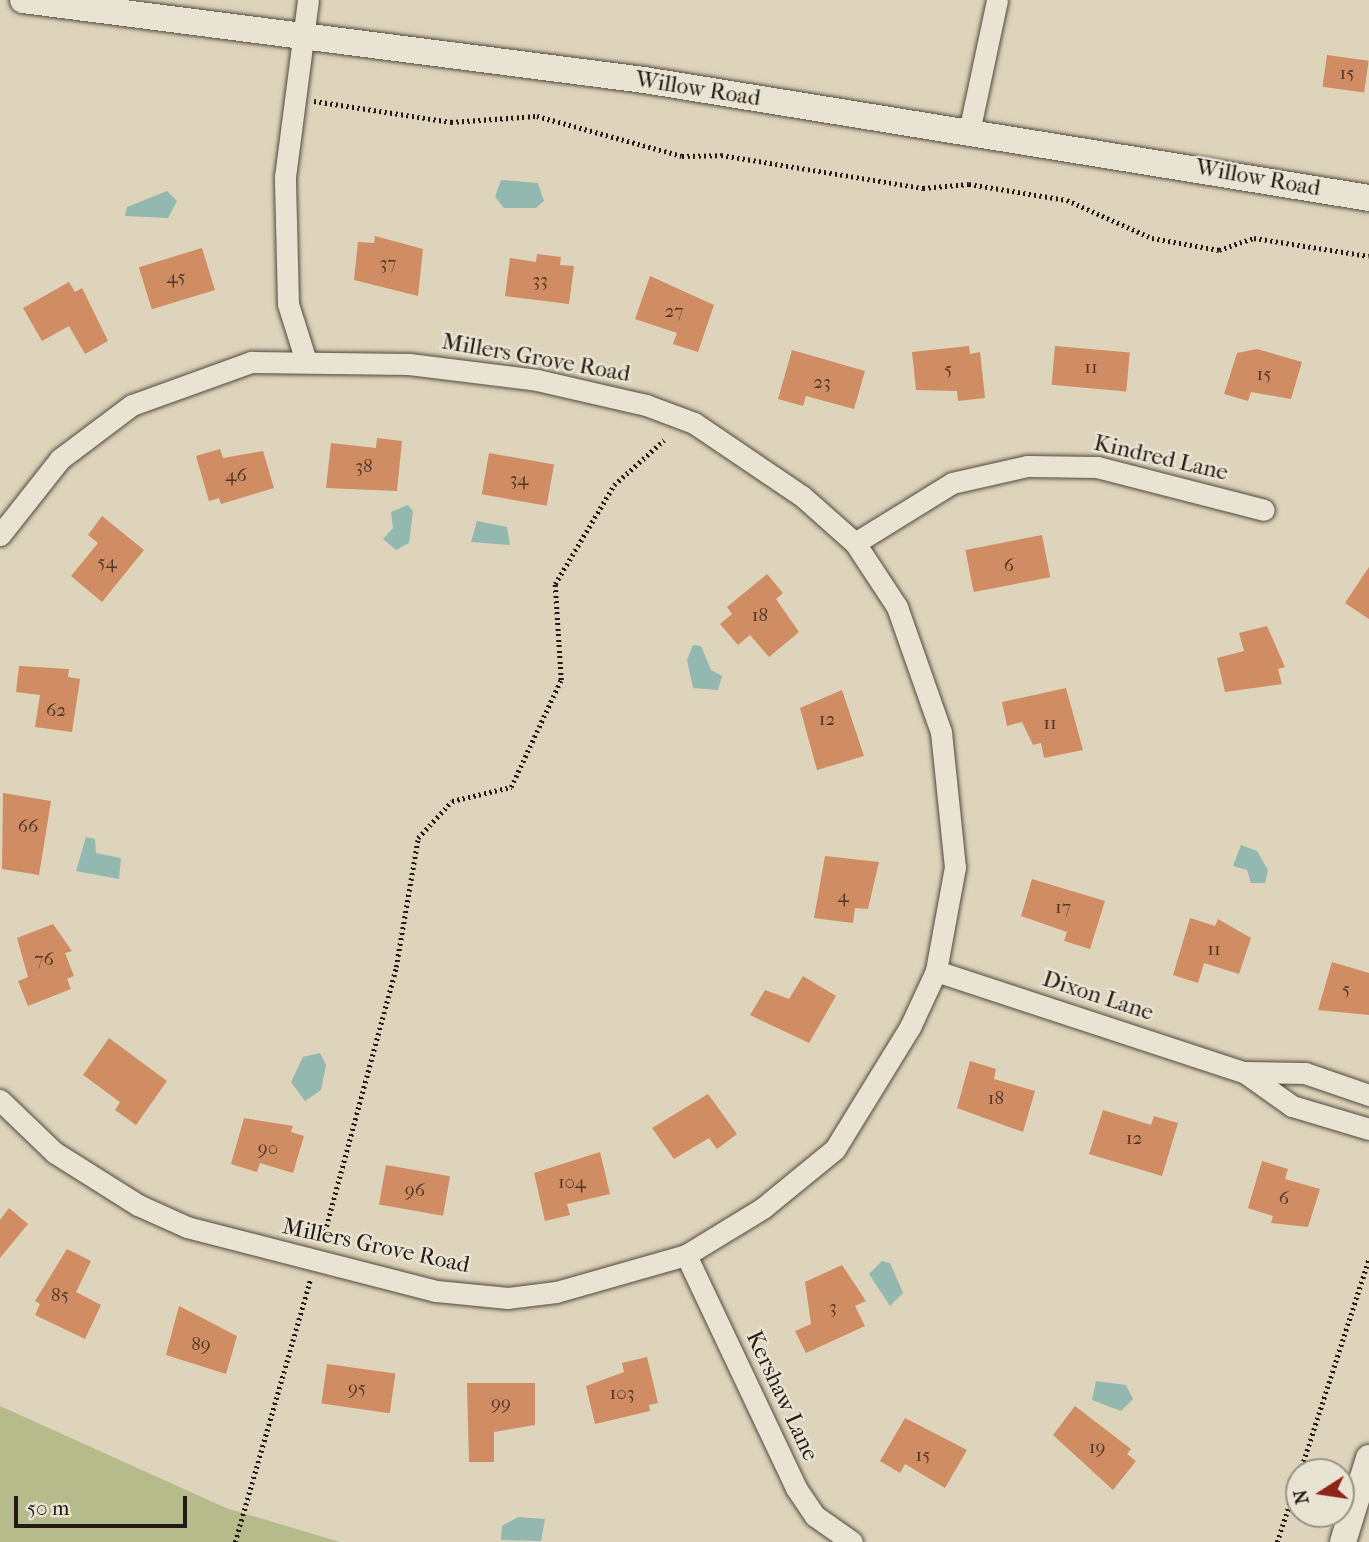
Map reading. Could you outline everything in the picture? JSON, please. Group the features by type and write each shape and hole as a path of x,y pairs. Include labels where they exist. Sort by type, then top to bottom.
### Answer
{"street":[{"name":"Willow Road","path":"23,0 302,34 969,132 1369,198"},
{"path":"305,358 288,304 285,177 308,0"},
{"path":"969,132 997,0"},
{"name":"Millers Grove Road","path":"0,535 60,459 132,405 251,362 305,358 537,380 646,405 694,423 802,496 855,543 897,607 950,772 954,867 936,971 910,1027 835,1149 763,1208 686,1255 556,1292 508,1298 422,1288 187,1227 138,1205 54,1152 0,1100"},
{"name":"Kindred Lane","path":"855,543 952,484 1027,466 1097,467 1264,510"},
{"name":"Dixon Lane","path":"936,971 1244,1072 1292,1106 1369,1129"},
{"name":"Dixon Lane","path":"1244,1072 1305,1073 1369,1095"},
{"name":"Kershaw Lane","path":"686,1255 796,1488 815,1516 852,1542"},
{"path":"1343,1542 1369,1458"}],"path":[{"path":"295,96 345,111 451,122 537,116 682,156 721,155 923,188 1008,189 1067,200 1152,238 1220,250 1254,238 1369,256"},
{"path":"320,1248 390,991 418,838 452,801 511,787 561,680 555,584 614,485 664,440"},
{"path":"1305,1458 1369,1258"},
{"path":"235,1542 310,1281"},
{"path":"1278,1542 1285,1520"}],"green space":[{"path":"0,1406 226,1508 340,1542 0,1542"}],"water":[{"path":"501,180 538,183 544,201 536,208 504,208 495,197"},
{"path":"167,191 177,201 168,218 125,216 127,207"},
{"path":"408,505 413,511 409,543 396,550 383,539 393,528 391,512"},
{"path":"477,521 507,527 510,545 471,542"},
{"path":"693,645 701,646 711,670 722,676 718,690 693,688 687,660"},
{"path":"86,837 95,839 96,853 121,858 119,879 76,871"},
{"path":"1241,845 1257,851 1268,870 1265,883 1251,883 1247,870 1233,866"},
{"path":"320,1053 326,1065 321,1090 305,1101 291,1082 303,1057"},
{"path":"882,1261 890,1263 903,1293 890,1306 869,1274"},
{"path":"1096,1381 1126,1385 1133,1399 1121,1411 1092,1400"},
{"path":"518,1517 545,1519 541,1541 501,1540 502,1526"}],"building":[{"path":"1327,55 1369,61 1364,93 1323,87"},
{"path":"375,236 423,249 418,296 354,280 358,242 374,243"},
{"path":"202,248 215,290 152,309 139,267"},
{"path":"537,254 561,257 560,265 574,266 569,304 505,296 510,258 536,262"},
{"path":"650,276 714,305 698,352 673,344 677,333 635,319"},
{"path":"69,282 75,292 82,288 108,341 85,354 69,326 42,341 23,308"},
{"path":"969,346 970,354 980,352 985,398 958,401 957,391 916,390 912,352"},
{"path":"1055,346 1130,353 1126,391 1052,385"},
{"path":"1257,349 1302,362 1291,399 1251,392 1248,401 1224,394 1237,353"},
{"path":"792,350 865,371 854,409 806,396 803,406 778,399"},
{"path":"377,438 402,441 397,491 326,488 331,443 376,448"},
{"path":"220,449 223,458 263,451 274,488 221,504 219,498 209,501 196,456"},
{"path":"489,453 554,464 547,506 482,494"},
{"path":"102,516 144,550 102,602 71,576 98,543 88,535"},
{"path":"1042,535 1050,577 974,592 965,550"},
{"path":"1369,567 1369,619 1345,603"},
{"path":"767,574 783,593 776,599 799,632 769,657 750,635 738,645 720,624 732,614 727,607"},
{"path":"1267,626 1285,667 1278,669 1282,684 1225,692 1217,658 1244,651 1239,633"},
{"path":"19,666 69,669 68,677 80,679 72,732 35,727 40,695 16,692"},
{"path":"1066,688 1083,750 1044,758 1041,743 1033,745 1022,722 1007,726 1002,702"},
{"path":"842,690 864,756 817,770 800,708"},
{"path":"3,793 51,801 39,875 2,869"},
{"path":"825,856 879,862 868,909 855,908 853,923 814,918"},
{"path":"1032,879 1105,901 1090,949 1064,941 1067,932 1021,916"},
{"path":"1190,918 1215,926 1218,919 1251,938 1239,974 1204,963 1198,983 1173,975"},
{"path":"53,924 72,951 65,953 74,976 67,979 71,989 28,1006 18,981 28,977 17,938"},
{"path":"1332,962 1369,973 1369,1015 1318,1010"},
{"path":"803,976 836,996 809,1043 750,1015 765,990 789,999"},
{"path":"109,1038 167,1081 136,1125 115,1110 120,1102 83,1075"},
{"path":"970,1061 996,1069 994,1079 1035,1091 1023,1132 957,1108"},
{"path":"708,1094 737,1134 717,1149 709,1138 674,1159 652,1128"},
{"path":"1103,1110 1151,1125 1154,1116 1178,1123 1162,1176 1089,1154"},
{"path":"244,1118 293,1126 291,1132 304,1136 293,1173 260,1163 257,1172 231,1164"},
{"path":"600,1152 610,1194 567,1204 570,1215 545,1221 534,1173"},
{"path":"1262,1161 1288,1169 1285,1179 1320,1189 1308,1227 1271,1223 1273,1216 1248,1208"},
{"path":"386,1165 450,1176 443,1216 379,1204"},
{"path":"9,1208 28,1224 0,1258 0,1220"},
{"path":"67,1249 91,1261 76,1292 101,1305 85,1339 35,1315 40,1304 35,1301"},
{"path":"842,1265 866,1301 855,1306 865,1326 806,1353 795,1331 811,1324 805,1282"},
{"path":"179,1306 237,1336 226,1374 166,1355"},
{"path":"647,1357 658,1403 649,1405 650,1411 595,1424 586,1386 624,1372 622,1363"},
{"path":"327,1364 395,1374 390,1413 321,1404"},
{"path":"467,1383 535,1383 535,1425 494,1432 494,1462 469,1462"},
{"path":"1075,1406 1131,1449 1127,1454 1136,1461 1113,1490 1053,1435"},
{"path":"905,1418 967,1450 945,1488 905,1464 900,1473 880,1461"}]}
